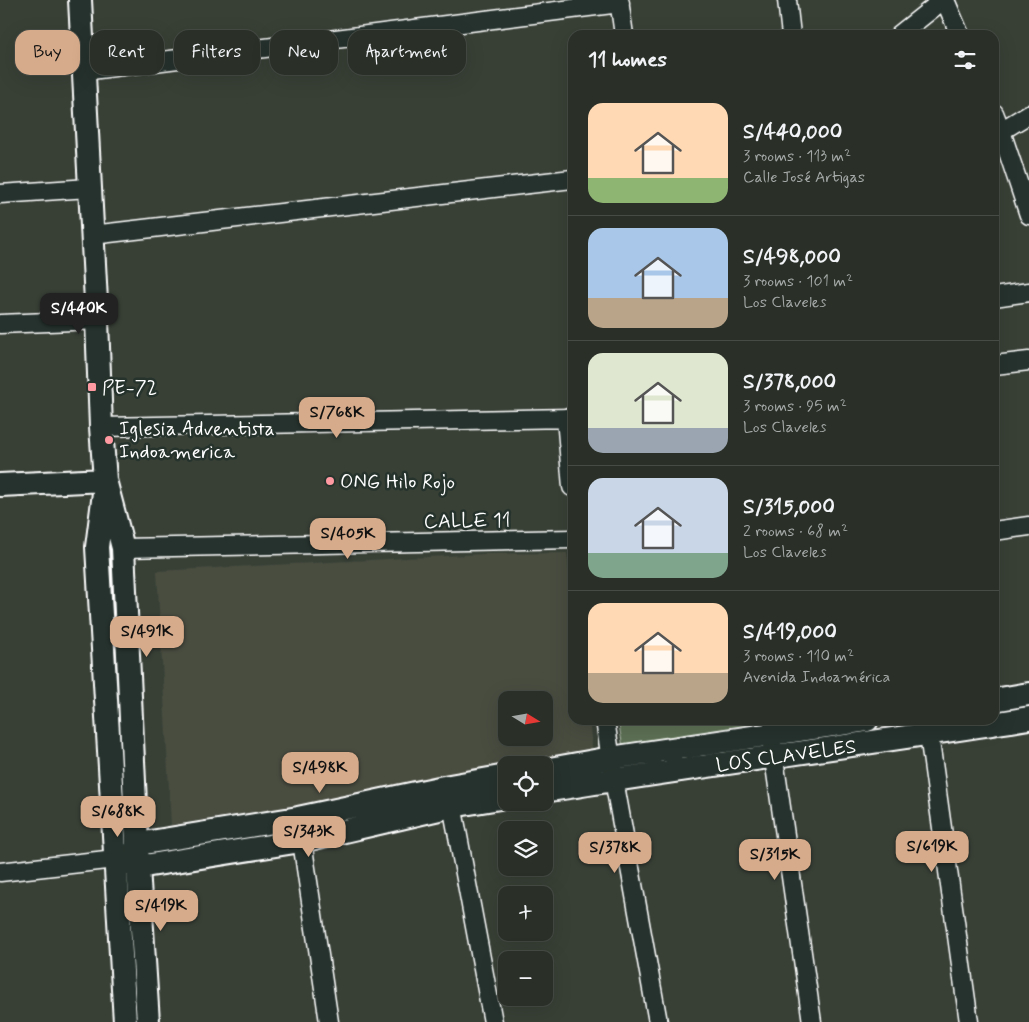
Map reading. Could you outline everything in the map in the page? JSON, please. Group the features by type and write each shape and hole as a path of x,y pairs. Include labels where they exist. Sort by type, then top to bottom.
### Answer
{"street":[{"path":"80,0 101,427 106,480 123,548 138,867 148,1022"},
{"path":"787,0 790,30"},
{"path":"905,30 944,0 958,30"},
{"path":"83,71 517,8 620,2 623,30"},
{"path":"1001,130 1029,114"},
{"path":"999,125 1029,215"},
{"path":"92,235 568,179"},
{"path":"0,194 89,188"},
{"path":"999,296 1029,292"},
{"path":"0,324 97,320"},
{"path":"999,365 1029,361"},
{"path":"101,427 568,418"},
{"path":"0,484 106,480"},
{"path":"106,480 97,547 125,1022"},
{"path":"999,530 1029,526"},
{"name":"CALLE 11","path":"123,548 568,539"},
{"path":"999,699 1029,694"},
{"name":"LOS CLAVELES","path":"999,721 1029,718"},
{"path":"606,725 658,1022"},
{"name":"LOS CLAVELES","path":"772,745 848,725"},
{"name":"LOS CLAVELES","path":"553,770 613,769 772,745 950,725"},
{"path":"928,727 969,1022"},
{"path":"772,745 812,1022"},
{"name":"LOS CLAVELES","path":"553,788 613,769"},
{"path":"0,872 115,859 138,867 301,841 450,796 498,779"},
{"path":"115,859 138,844 298,818 450,796 498,797"},
{"path":"450,796 493,1022"},
{"path":"298,818 329,1022"}],"shaded area":[{"path":"567,553 568,725 590,725 594,762 553,764 553,756 498,756 498,774 171,825 157,571 485,554"}],"green space":[{"path":"619,725 752,725 753,733 624,752"}],"place":[{"name":"PE-72","path":"92,387"},
{"name":"Iglesia Adventista Indoamerica","path":"109,440"},
{"name":"ONG Hilo Rojo","path":"330,481"}]}
